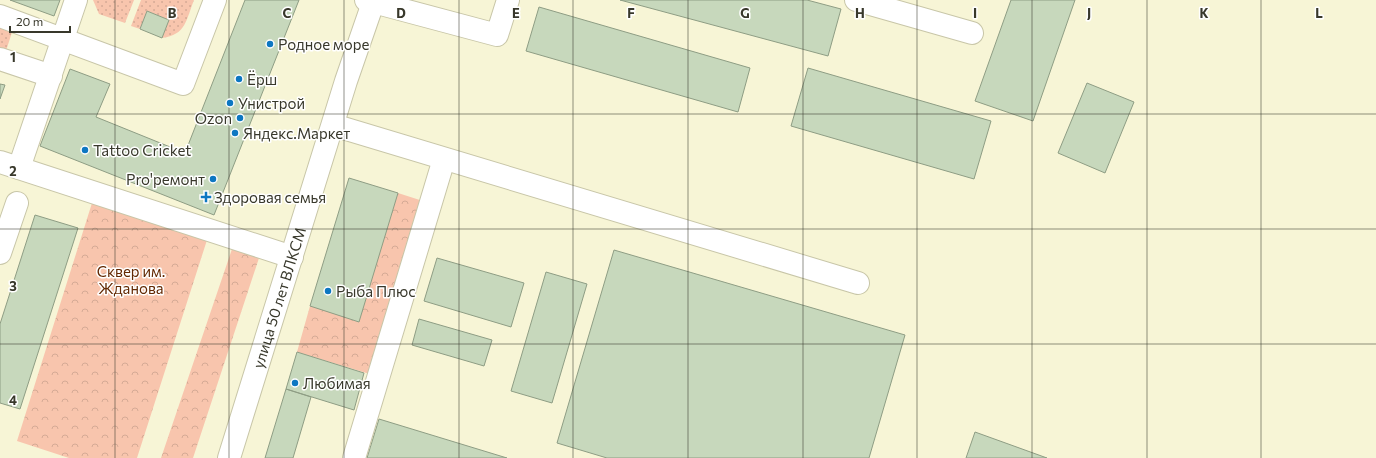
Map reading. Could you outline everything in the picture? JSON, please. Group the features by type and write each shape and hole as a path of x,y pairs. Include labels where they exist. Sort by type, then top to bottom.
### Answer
{"street":[{"path":"76,0 51,76 9,165 292,257"},
{"path":"0,16 64,38 183,84 215,0"},
{"path":"371,1 497,35 508,0"},
{"path":"856,0 972,33"},
{"name":"улица 50 лет ВЛКСМ","path":"229,458 371,1"},
{"path":"0,59 51,76"},
{"path":"333,125 858,283"},
{"path":"354,458 444,159"},
{"path":"0,253 17,203"}],"green space":[{"path":"93,0 134,0 125,23 99,14"},
{"path":"141,0 194,0 187,20 181,30 176,34 162,38 169,20 147,11 140,29 131,26"},
{"path":"0,21 14,26 5,54 0,53"},
{"path":"398,193 426,202 373,375 297,352 310,306"},
{"name":"Сквер им. Жданова","path":"92,203 207,240 137,458 69,458 17,441"},
{"path":"232,249 259,258 193,458 161,458"}],"building":[{"path":"10,0 60,0 54,16"},
{"path":"245,0 299,0 214,215 40,146 70,69 110,84 96,117 185,153"},
{"path":"620,0 807,0 841,9 828,56"},
{"path":"1011,0 1075,0 1033,121 975,101"},
{"path":"539,7 750,68 738,112 526,51"},
{"path":"147,11 169,20 162,38 140,29"},
{"path":"808,68 991,121 974,179 791,126"},
{"path":"1087,83 1134,102 1105,173 1058,153"},
{"path":"0,84 5,85 0,99"},
{"path":"349,178 398,193 359,322 310,306"},
{"path":"35,215 78,228 20,409 0,403 0,324"},
{"path":"614,250 905,335 869,458 607,458 557,443"},
{"path":"437,258 524,283 511,327 424,301"},
{"path":"546,272 587,284 552,403 511,391"},
{"path":"419,319 492,340 484,366 412,345"},
{"path":"297,352 364,373 354,410 286,389"},
{"path":"286,389 311,397 293,458 265,458"},
{"path":"379,419 507,458 367,458"},
{"path":"975,432 1047,458 966,458"}],"place":[{"name":"Родное море","path":"270,44"},
{"name":"Ёрш","path":"239,79"},
{"name":"Унистрой","path":"230,103"},
{"name":"Ozon","path":"240,118"},
{"name":"Яндекс.Маркет","path":"235,133"},
{"name":"Tattoo Cricket","path":"85,150"},
{"name":"Pro'ремонт","path":"213,179"},
{"name":"Здоровая семья","path":"206,197"},
{"name":"Рыба Плюс","path":"328,291"},
{"name":"Любимая","path":"295,383"}]}
